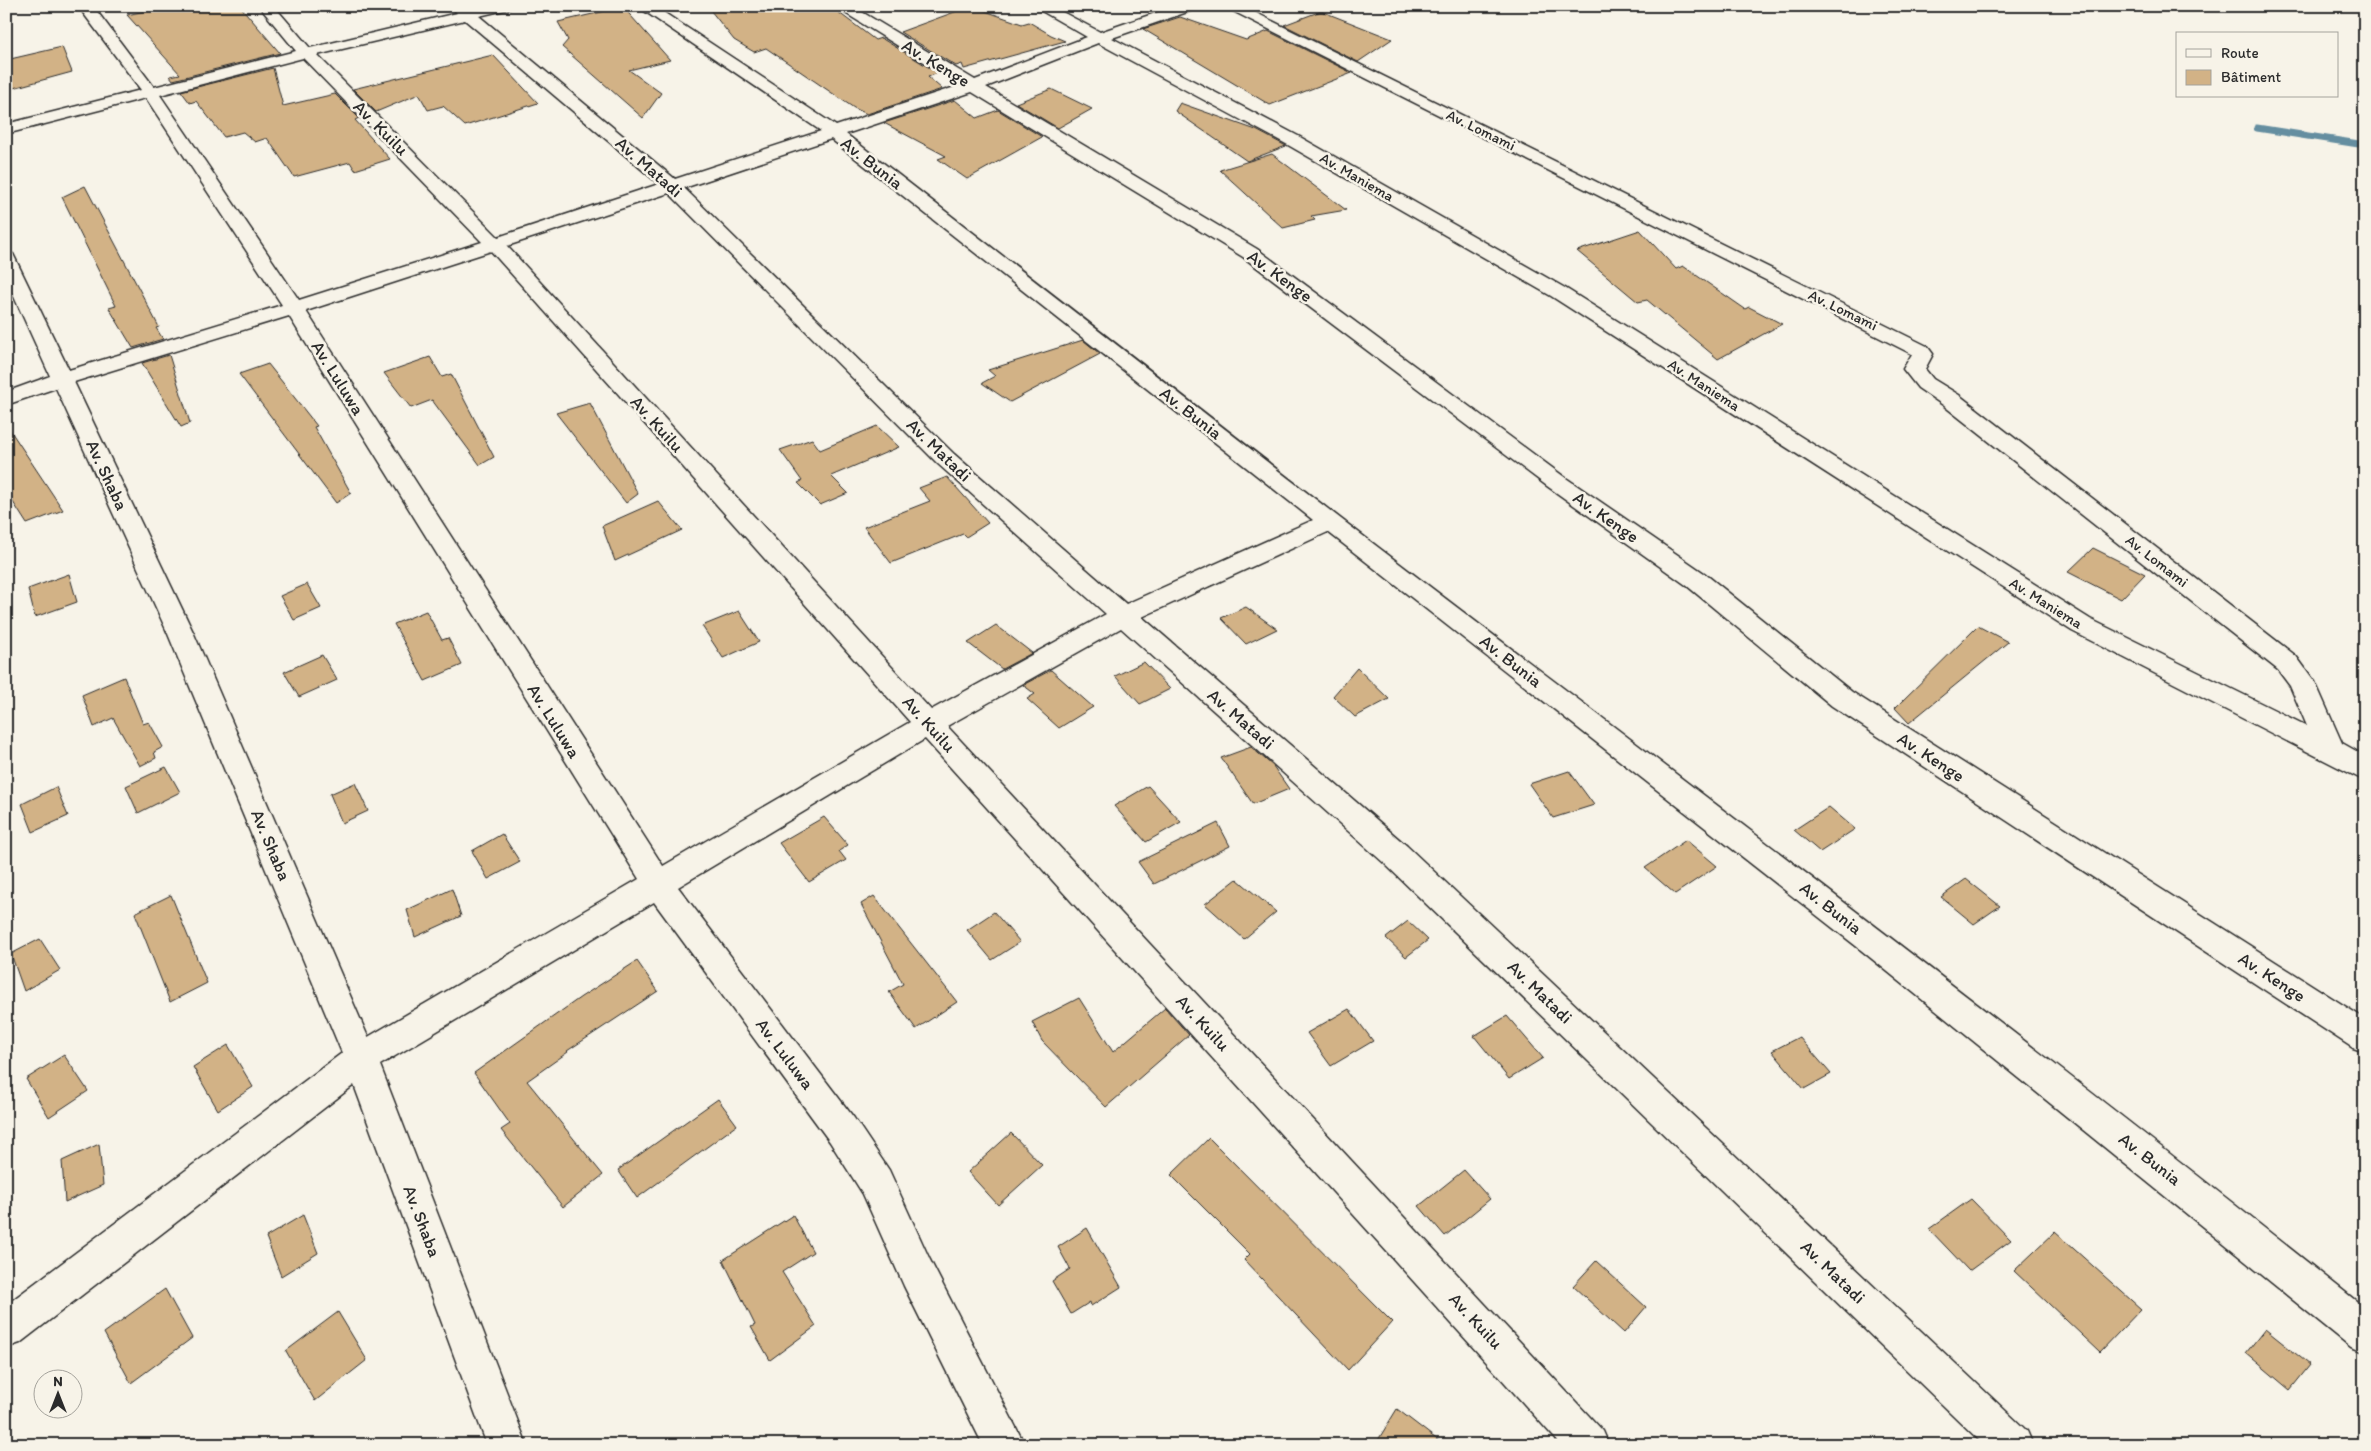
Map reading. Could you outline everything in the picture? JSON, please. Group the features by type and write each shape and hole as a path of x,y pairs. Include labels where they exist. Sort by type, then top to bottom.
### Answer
{"street":[{"name":"Av. Luluwa","path":"85,6 151,93 294,308 658,884 842,1130 876,1182 917,1273 1005,1445"},
{"name":"Av. Kuilu","path":"266,6 306,53 495,244 928,724 1589,1445"},
{"path":"6,129 306,53 463,10 504,6"},
{"name":"Av. Bunia","path":"644,6 833,132 1330,522 1867,936 2191,1192 2365,1333"},
{"name":"Av. Kenge","path":"841,6 1250,253 1555,481 1695,579 1842,699 2365,1037"},
{"name":"Av. Maniema","path":"1040,6 1294,141 1558,292 2082,626 2331,750 2365,770"},
{"path":"6,399 62,379 495,244 974,86 1098,38 1191,6"},
{"name":"Av. Lomami","path":"1230,6 1920,350 1923,354 1914,369 1917,376 1926,384 1951,400 2288,663 2302,682 2331,750"},
{"name":"Av. Matadi","path":"463,10 671,185 946,459 1396,855 2013,1445"},
{"name":"Av. Shaba","path":"6,258 181,634 360,1059 507,1445"},
{"path":"6,1329 360,1059 928,724 1124,615 1330,522"}],"building":[{"path":"167,6 240,6 280,53 173,80 170,76 180,74 127,15"},
{"path":"707,6 830,6 875,40 881,38 938,73 928,77 942,89 867,114 854,108 766,48 754,52 734,40"},
{"path":"971,6 1022,24 1029,22 1065,41 964,69 962,64 956,66 900,32"},
{"path":"623,7 670,60 629,70 661,93 643,118 562,47 568,40 558,22"},
{"path":"1321,11 1392,39 1358,62 1284,25"},
{"path":"1180,17 1246,40 1268,31 1352,73 1270,105 1143,29"},
{"path":"62,47 72,72 6,90 6,60"},
{"path":"493,55 538,103 465,126 443,106 428,110 419,94 376,112 353,89"},
{"path":"273,68 283,106 335,94 359,118 355,120 390,159 355,170 350,162 294,177 267,138 255,142 243,132 224,137 196,101 190,103 181,91"},
{"path":"1051,89 1092,109 1058,128 1016,103"},
{"path":"955,100 977,118 998,110 1042,137 967,179 938,159 946,156 884,123"},
{"path":"1180,103 1256,130 1286,146 1247,161 1175,111"},
{"path":"1272,154 1346,210 1311,216 1315,220 1283,228 1220,170"},
{"path":"85,186 159,327 156,328 163,339 133,348 109,308 116,306 62,197"},
{"path":"1640,230 1676,269 1683,266 1745,309 1749,307 1782,324 1718,359 1647,300 1638,302 1577,251"},
{"path":"1083,340 1100,354 1010,402 982,383 995,376 988,370"},
{"path":"169,355 190,423 181,427 142,363"},
{"path":"430,357 442,377 451,374 494,457 480,465 432,400 411,408 384,373"},
{"path":"268,364 317,426 314,427 351,493 336,503 239,374"},
{"path":"590,403 638,494 626,503 556,413"},
{"path":"6,424 63,510 27,524 6,491"},
{"path":"877,426 899,447 831,476 848,493 820,505 798,483 802,481 780,450 812,439 820,450"},
{"path":"947,477 988,523 966,537 963,534 891,563 864,527 930,501 919,488"},
{"path":"658,501 682,530 615,561 602,526"},
{"path":"2093,548 2145,574 2121,599 2068,572"},
{"path":"69,574 77,602 35,617 28,589"},
{"path":"307,584 321,608 294,620 280,596"},
{"path":"1246,607 1277,629 1246,644 1221,618"},
{"path":"426,611 442,640 448,638 462,665 425,681 394,624"},
{"path":"739,611 759,642 723,658 702,626"},
{"path":"996,625 1032,653 1002,669 968,643"},
{"path":"1978,626 2008,642 1909,723 1895,708"},
{"path":"322,655 337,680 299,697 284,672"},
{"path":"1144,662 1170,689 1140,704 1115,676"},
{"path":"1357,668 1389,699 1355,717 1333,696"},
{"path":"1051,670 1093,707 1059,728 1027,699 1035,694 1023,685"},
{"path":"124,677 143,724 149,722 163,747 154,752 156,758 140,766 113,718 94,727 82,695"},
{"path":"1251,747 1273,766 1289,789 1253,804 1221,758"},
{"path":"166,767 180,792 138,813 126,786"},
{"path":"1569,771 1594,805 1553,818 1529,784"},
{"path":"355,783 368,811 342,823 330,794"},
{"path":"1148,786 1181,822 1146,842 1114,806"},
{"path":"56,787 68,816 33,832 22,804"},
{"path":"1829,807 1855,829 1820,852 1794,830"},
{"path":"824,817 848,845 839,851 846,860 809,882 779,843"},
{"path":"1218,823 1230,846 1154,884 1138,862"},
{"path":"502,834 520,862 488,879 472,851"},
{"path":"1686,840 1717,866 1675,894 1645,868"},
{"path":"1237,879 1276,912 1244,939 1205,904"},
{"path":"1966,879 2000,906 1974,924 1941,897"},
{"path":"452,889 461,916 415,937 407,910"},
{"path":"171,895 207,983 170,1002 135,913"},
{"path":"874,896 957,1002 916,1029 889,992 903,984 861,904"},
{"path":"994,912 1020,942 992,960 967,930"},
{"path":"1408,921 1428,940 1406,957 1386,938"},
{"path":"40,939 60,970 24,991 11,954"},
{"path":"637,961 658,991 567,1051 527,1081 603,1175 563,1207 501,1130 510,1124 474,1073 581,997"},
{"path":"1079,998 1113,1052 1165,1008 1189,1035 1106,1107 1042,1041 1032,1022"},
{"path":"1349,1009 1373,1041 1331,1066 1307,1033"},
{"path":"1507,1016 1543,1058 1509,1079 1474,1036"},
{"path":"1799,1037 1831,1074 1804,1089 1772,1051"},
{"path":"228,1045 253,1087 218,1110 193,1067"},
{"path":"64,1055 88,1091 49,1117 26,1079"},
{"path":"718,1099 737,1125 637,1198 618,1170"},
{"path":"1011,1133 1042,1165 998,1205 968,1172"},
{"path":"1209,1138 1392,1322 1348,1370 1244,1260 1250,1254 1171,1175"},
{"path":"99,1144 103,1185 65,1202 62,1161"},
{"path":"1464,1170 1490,1199 1445,1236 1419,1206"},
{"path":"1971,1199 2011,1240 1969,1271 1929,1229"},
{"path":"303,1215 318,1253 281,1276 266,1237"},
{"path":"793,1215 813,1252 782,1272 816,1326 770,1360 751,1327 755,1325 723,1260"},
{"path":"1087,1228 1121,1287 1091,1306 1090,1302 1071,1314 1052,1281 1070,1269 1058,1247"},
{"path":"2055,1232 2141,1309 2100,1352 2014,1271"},
{"path":"1596,1261 1646,1307 1624,1333 1573,1286"},
{"path":"165,1289 192,1338 131,1383 104,1333"},
{"path":"338,1312 367,1360 315,1401 286,1351"},
{"path":"2265,1329 2310,1365 2290,1390 2246,1353"},
{"path":"1397,1409 1444,1445 1375,1445"}],"waterway":[{"path":"2257,128 2365,145"}]}
